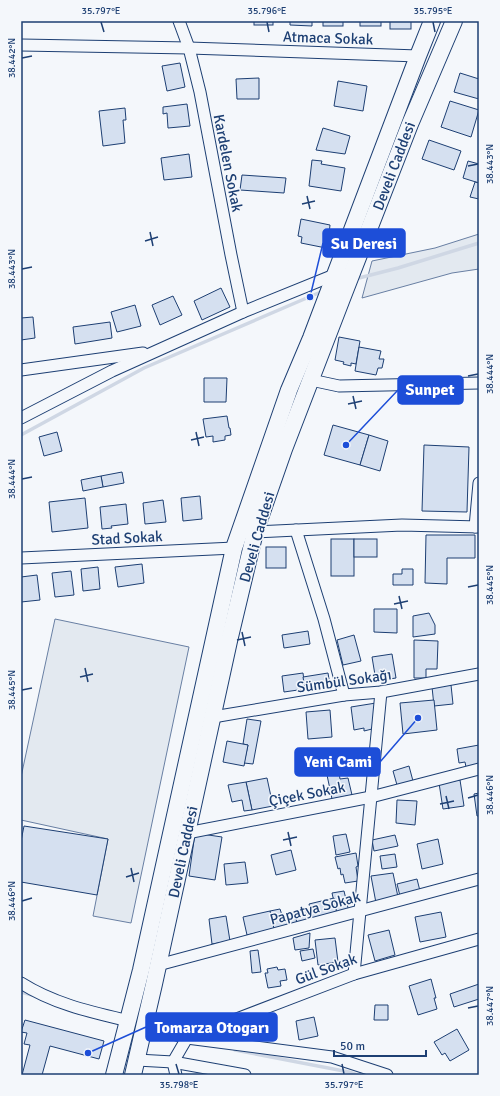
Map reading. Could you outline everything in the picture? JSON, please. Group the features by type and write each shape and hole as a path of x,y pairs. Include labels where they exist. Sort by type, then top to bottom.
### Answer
{"main road":[{"name":"Develi Caddesi","path":"114,1075 129,1021 234,548 289,390 432,21"},
{"name":"Develi Caddesi","path":"135,1067 212,717 255,532 284,448 341,301 410,124 454,21"}],"street":[{"name":"Kardelen Sokak","path":"179,21 189,48 200,92 230,255 243,312"},
{"name":"Atmaca Sokak","path":"21,45 189,48 418,56"},
{"path":"21,418 112,371 155,351 243,312 332,279"},
{"path":"21,370 155,351"},
{"path":"311,380 339,386 479,383"},
{"path":"255,532 402,525 477,527 479,483"},
{"path":"296,530 324,619 344,695"},
{"name":"Stad Sokak","path":"21,558 234,548"},
{"name":"Sümbül Sokağı","path":"212,717 344,695 381,692 479,674"},
{"path":"354,974 381,692"},
{"name":"Çiçek Sokak","path":"187,833 371,797 479,769"},
{"name":"Papatya Sokak","path":"158,965 479,879"},
{"name":"Gül Sokak","path":"187,1038 354,974 479,939"},
{"path":"21,983 60,1003 129,1021"},
{"path":"144,1026 187,1038 237,1046 332,1057 387,1075"},
{"path":"176,1075 173,1062 187,1038"},
{"path":"135,1067 173,1062 245,1075"}],"shaded area":[{"path":"479,234 479,269 452,273 362,298 372,261 435,248"},
{"path":"55,619 189,647 131,923 93,916 108,839 21,820 21,777"}],"building":[{"path":"254,21 273,21 273,25 254,25"},
{"path":"290,21 312,21 312,26 290,25"},
{"path":"323,21 343,21 343,26 323,26"},
{"path":"360,21 381,21 381,26 360,26"},
{"path":"390,21 411,21 411,29 390,29"},
{"path":"180,63 185,87 167,91 162,66"},
{"path":"460,73 479,79 479,99 454,92"},
{"path":"259,78 259,99 237,99 236,79"},
{"path":"338,81 367,86 363,111 334,106"},
{"path":"450,101 479,110 471,137 441,127"},
{"path":"187,104 190,126 168,128 167,113 163,114 163,107"},
{"path":"125,108 126,120 123,120 125,143 103,146 99,111"},
{"path":"323,128 350,136 345,154 316,150"},
{"path":"429,140 461,151 454,170 422,159"},
{"path":"189,154 192,177 164,180 161,158"},
{"path":"312,160 322,161 321,164 345,168 341,191 309,186"},
{"path":"468,161 479,164 479,183 463,178"},
{"path":"242,175 286,178 284,193 240,190"},
{"path":"475,182 479,183 479,199 470,197"},
{"path":"301,219 330,225 329,234 326,233 326,248 301,243 302,237 298,236"},
{"path":"221,288 230,307 202,320 194,301"},
{"path":"173,296 182,315 160,325 152,305"},
{"path":"135,305 141,326 117,332 111,312"},
{"path":"33,317 35,338 21,340 21,318"},
{"path":"110,322 112,338 75,344 73,327"},
{"path":"339,337 360,341 356,364 351,363 351,366 343,364 344,362 335,360"},
{"path":"359,347 381,351 379,359 384,359 382,368 378,368 376,375 355,371"},
{"path":"204,378 227,378 226,402 204,402"},
{"path":"227,416 231,435 225,436 225,440 213,442 213,436 206,437 203,419"},
{"path":"333,425 369,435 360,465 324,455"},
{"path":"57,432 62,451 44,456 39,437"},
{"path":"369,435 388,441 380,471 360,465"},
{"path":"424,445 469,447 467,512 422,511"},
{"path":"122,472 124,483 103,487 101,476"},
{"path":"101,476 103,487 83,491 81,480"},
{"path":"200,496 202,519 183,521 181,498"},
{"path":"85,498 88,528 52,532 49,502"},
{"path":"163,500 166,522 145,524 143,503"},
{"path":"126,504 128,524 111,526 112,528 102,529 100,507"},
{"path":"426,535 475,535 475,558 447,558 447,584 425,583"},
{"path":"331,539 354,539 354,576 331,576"},
{"path":"354,539 377,539 377,557 354,557"},
{"path":"266,547 286,547 286,568 266,568"},
{"path":"142,564 144,583 118,587 115,567"},
{"path":"98,567 100,589 83,591 81,569"},
{"path":"402,569 413,569 413,585 393,585 393,574 402,574"},
{"path":"71,571 74,595 55,597 52,573"},
{"path":"37,575 40,600 21,602 21,577"},
{"path":"374,609 397,609 397,633 374,632"},
{"path":"429,613 435,625 435,634 413,637 413,616"},
{"path":"308,631 310,644 284,648 282,635"},
{"path":"354,635 361,661 343,665 337,640"},
{"path":"414,640 438,641 437,669 426,669 426,678 414,678"},
{"path":"392,654 396,678 376,681 372,657"},
{"path":"303,673 305,689 284,692 282,676"},
{"path":"328,673 330,685 305,689 303,677"},
{"path":"451,685 453,704 434,706 432,687"},
{"path":"434,700 437,730 403,734 400,703"},
{"path":"376,703 379,726 372,727 372,729 364,731 364,728 354,730 351,707"},
{"path":"330,710 332,737 308,739 306,712"},
{"path":"247,719 261,721 253,764 244,763 248,745 243,744"},
{"path":"227,741 248,745 244,766 223,762"},
{"path":"479,745 479,765 466,767 465,762 459,763 457,749"},
{"path":"409,766 413,781 397,785 393,771"},
{"path":"339,773 340,779 348,778 352,795 332,799 327,775"},
{"path":"267,778 273,806 252,810 246,782"},
{"path":"460,780 464,806 443,809 439,783"},
{"path":"246,782 252,810 244,811 242,800 232,802 228,785"},
{"path":"479,793 479,816 477,816 474,794"},
{"path":"397,800 417,801 415,825 396,823"},
{"path":"24,826 108,839 97,895 21,882 21,841"},
{"path":"195,833 222,837 215,880 189,876"},
{"path":"346,834 350,852 336,855 333,836"},
{"path":"395,835 398,846 374,851 372,840"},
{"path":"438,839 443,864 422,869 417,844"},
{"path":"291,850 296,870 276,875 271,855"},
{"path":"356,853 358,881 345,883 343,874 341,875 340,868 338,869 335,857"},
{"path":"395,854 397,867 382,869 380,856"},
{"path":"245,862 248,883 226,885 224,864"},
{"path":"393,873 398,897 376,903 371,876"},
{"path":"417,879 420,891 400,896 397,884"},
{"path":"344,891 349,912 337,915 332,893"},
{"path":"334,898 337,915 313,920 309,904"},
{"path":"280,909 282,915 295,912 297,924 274,929 270,911"},
{"path":"306,910 308,921 297,924 295,912"},
{"path":"270,911 274,929 247,935 243,917"},
{"path":"441,912 446,937 420,942 415,917"},
{"path":"226,916 230,941 212,944 209,919"},
{"path":"389,930 395,955 375,961 368,935"},
{"path":"310,933 309,948 295,950 293,938"},
{"path":"335,938 338,962 318,965 315,940"},
{"path":"313,949 315,958 302,961 300,951"},
{"path":"258,950 261,972 252,973 250,951"},
{"path":"277,967 278,970 285,969 287,980 280,981 281,986 268,988 265,973 268,973 267,969"},
{"path":"431,979 437,1009 418,1015 409,986"},
{"path":"479,984 479,999 454,1007 450,994"},
{"path":"375,1005 388,1005 388,1020 374,1020"},
{"path":"314,1017 318,1036 299,1040 296,1021"},
{"path":"25,1020 104,1041 99,1059 50,1046 42,1075 22,1075 30,1045 24,1044 27,1033 21,1032"},
{"path":"457,1029 469,1050 450,1061 445,1053 442,1055 434,1042"}],"waterway":[{"path":"355,279 398,268 479,243"},
{"path":"21,435 144,368 323,291"},
{"path":"21,992 32,995"},
{"path":"235,1050 349,1072 357,1075"}],"place":[{"name":"Su Deresi","path":"310,297"},
{"name":"Sunpet","path":"346,445"},
{"name":"Yeni Cami","path":"418,718"},
{"name":"Tomarza Otogarı","path":"88,1053"}]}
